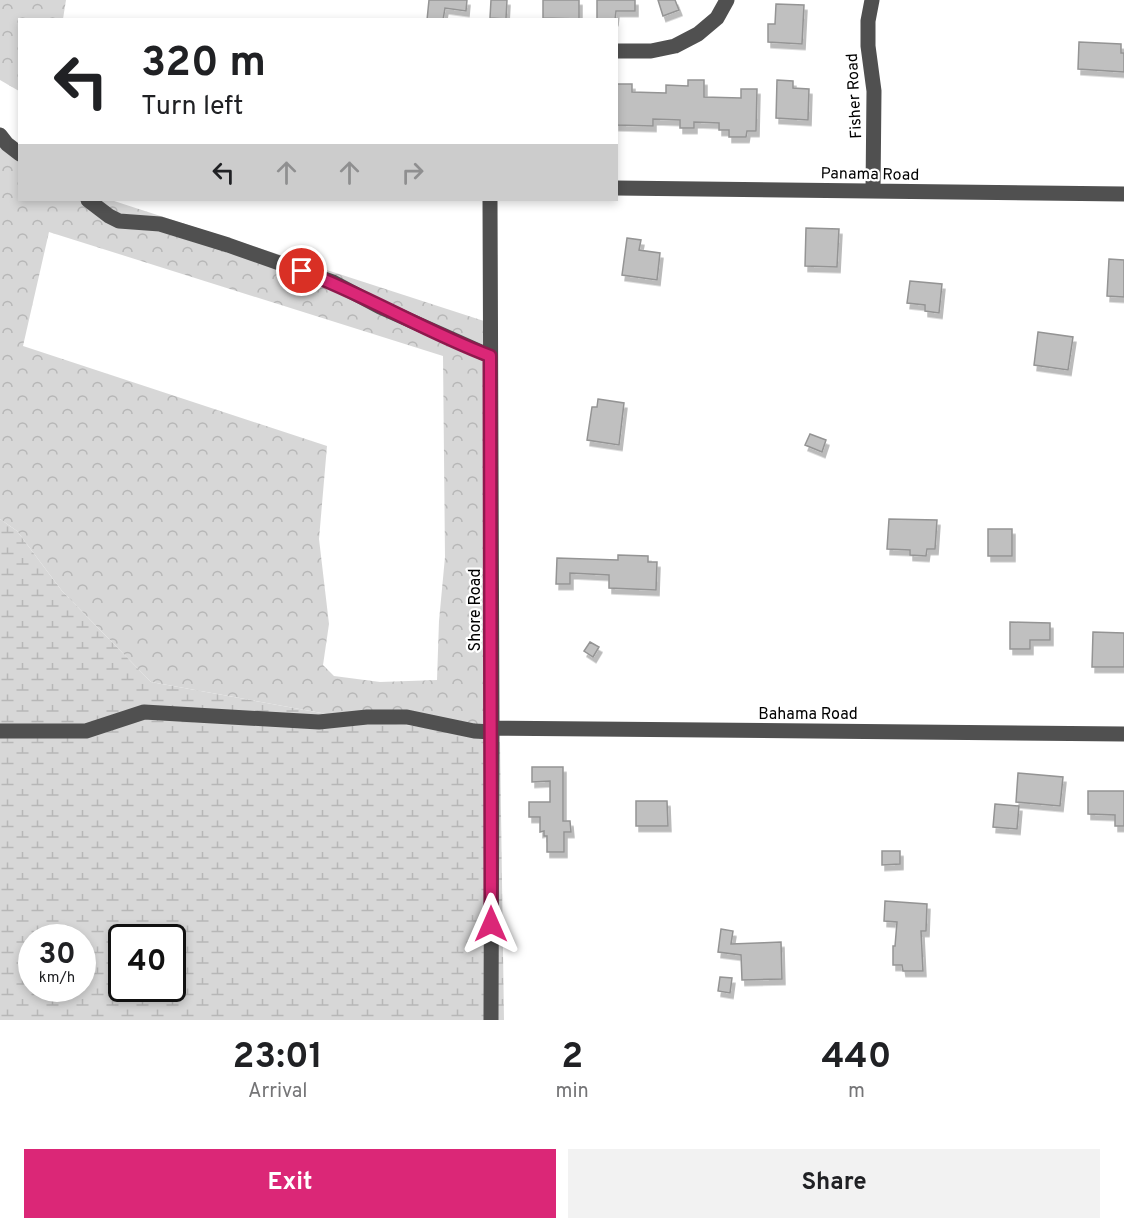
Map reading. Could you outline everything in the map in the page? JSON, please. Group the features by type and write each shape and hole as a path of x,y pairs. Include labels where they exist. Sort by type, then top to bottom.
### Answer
{"street":[{"path":"618,51 651,51 675,46 698,34 717,18 727,0"},
{"name":"Fisher Road","path":"872,0 868,38 874,91 873,191"},
{"path":"0,135 18,152"},
{"name":"Panama Road","path":"618,188 1124,194"},
{"path":"89,201 109,216 119,220 160,224 333,282 380,307 490,356"},
{"name":"Shore Road","path":"490,201 491,1020"},
{"name":"Bahama Road","path":"0,731 86,731 144,712 319,722 367,717 407,717 474,731 1124,734"}],"green space":[{"path":"0,0 66,0 63,18 18,18 18,90 0,80"},
{"path":"0,134 18,146 18,201 114,201 484,321 486,738 468,732 360,720 151,682 62,591 17,531 0,519","holes":["49,232 443,356 445,557 439,621 437,680 380,682 334,676 323,665 329,624 319,539 327,446 23,346"]},
{"path":"0,519 17,531 62,591 151,682 360,720 468,732 486,738 485,1020 0,1020"},
{"path":"498,742 500,742 504,1020 497,1020"}],"building":[{"path":"429,0 467,0 466,11 445,8 443,18 427,18"},
{"path":"491,0 507,0 506,18 490,18"},
{"path":"543,0 579,0 579,18 543,18"},
{"path":"597,0 635,0 635,11 616,11 615,18 597,18"},
{"path":"658,0 675,0 679,10 663,16"},
{"path":"776,4 804,5 802,44 768,42 768,24 775,24"},
{"path":"1079,42 1121,44 1121,53 1124,53 1124,72 1078,69"},
{"path":"688,80 704,80 704,97 741,98 741,89 757,89 756,131 747,131 746,137 729,137 729,130 719,130 719,123 694,122 694,128 680,128 680,120 653,119 653,126 618,125 618,84 632,84 632,92 666,93 666,85 688,86"},
{"path":"777,80 793,81 793,88 809,89 808,120 776,118"},
{"path":"806,228 839,229 837,267 805,266"},
{"path":"627,238 641,240 639,250 660,253 657,280 622,275"},
{"path":"1109,259 1124,260 1124,297 1107,296"},
{"path":"910,281 942,284 939,313 925,311 925,305 907,303"},
{"path":"1038,332 1073,337 1068,370 1034,365"},
{"path":"598,399 624,403 619,445 587,440 592,407 597,407"},
{"path":"810,434 826,440 822,452 805,445"},
{"path":"889,519 937,520 935,549 927,549 926,556 910,555 910,550 887,549"},
{"path":"988,529 1012,529 1012,556 988,556"},
{"path":"618,555 648,556 648,562 657,562 656,590 609,588 609,575 570,573 570,584 556,584 557,558 618,560"},
{"path":"1010,622 1050,623 1050,640 1030,640 1030,649 1010,649"},
{"path":"1093,632 1124,633 1124,667 1092,667"},
{"path":"590,642 599,647 593,657 584,651"},
{"path":"532,767 563,767 563,821 570,821 571,832 564,832 564,852 547,852 547,836 544,836 544,831 540,832 540,817 529,817 529,802 550,802 550,781 532,782"},
{"path":"1018,773 1063,777 1060,806 1016,802"},
{"path":"1088,791 1124,791 1124,826 1115,826 1115,815 1088,814"},
{"path":"636,801 667,801 668,826 636,826"},
{"path":"995,804 1019,806 1017,829 993,827"},
{"path":"882,851 900,851 900,864 882,865"},
{"path":"885,901 927,904 926,931 921,931 923,971 903,971 902,965 893,965 897,922 884,921"},
{"path":"721,929 733,931 731,944 781,942 782,979 742,980 741,955 718,952"},
{"path":"720,977 732,978 730,993 718,991"}],"route":[{"path":"302,271 333,282 380,307 490,356 491,924"}]}
